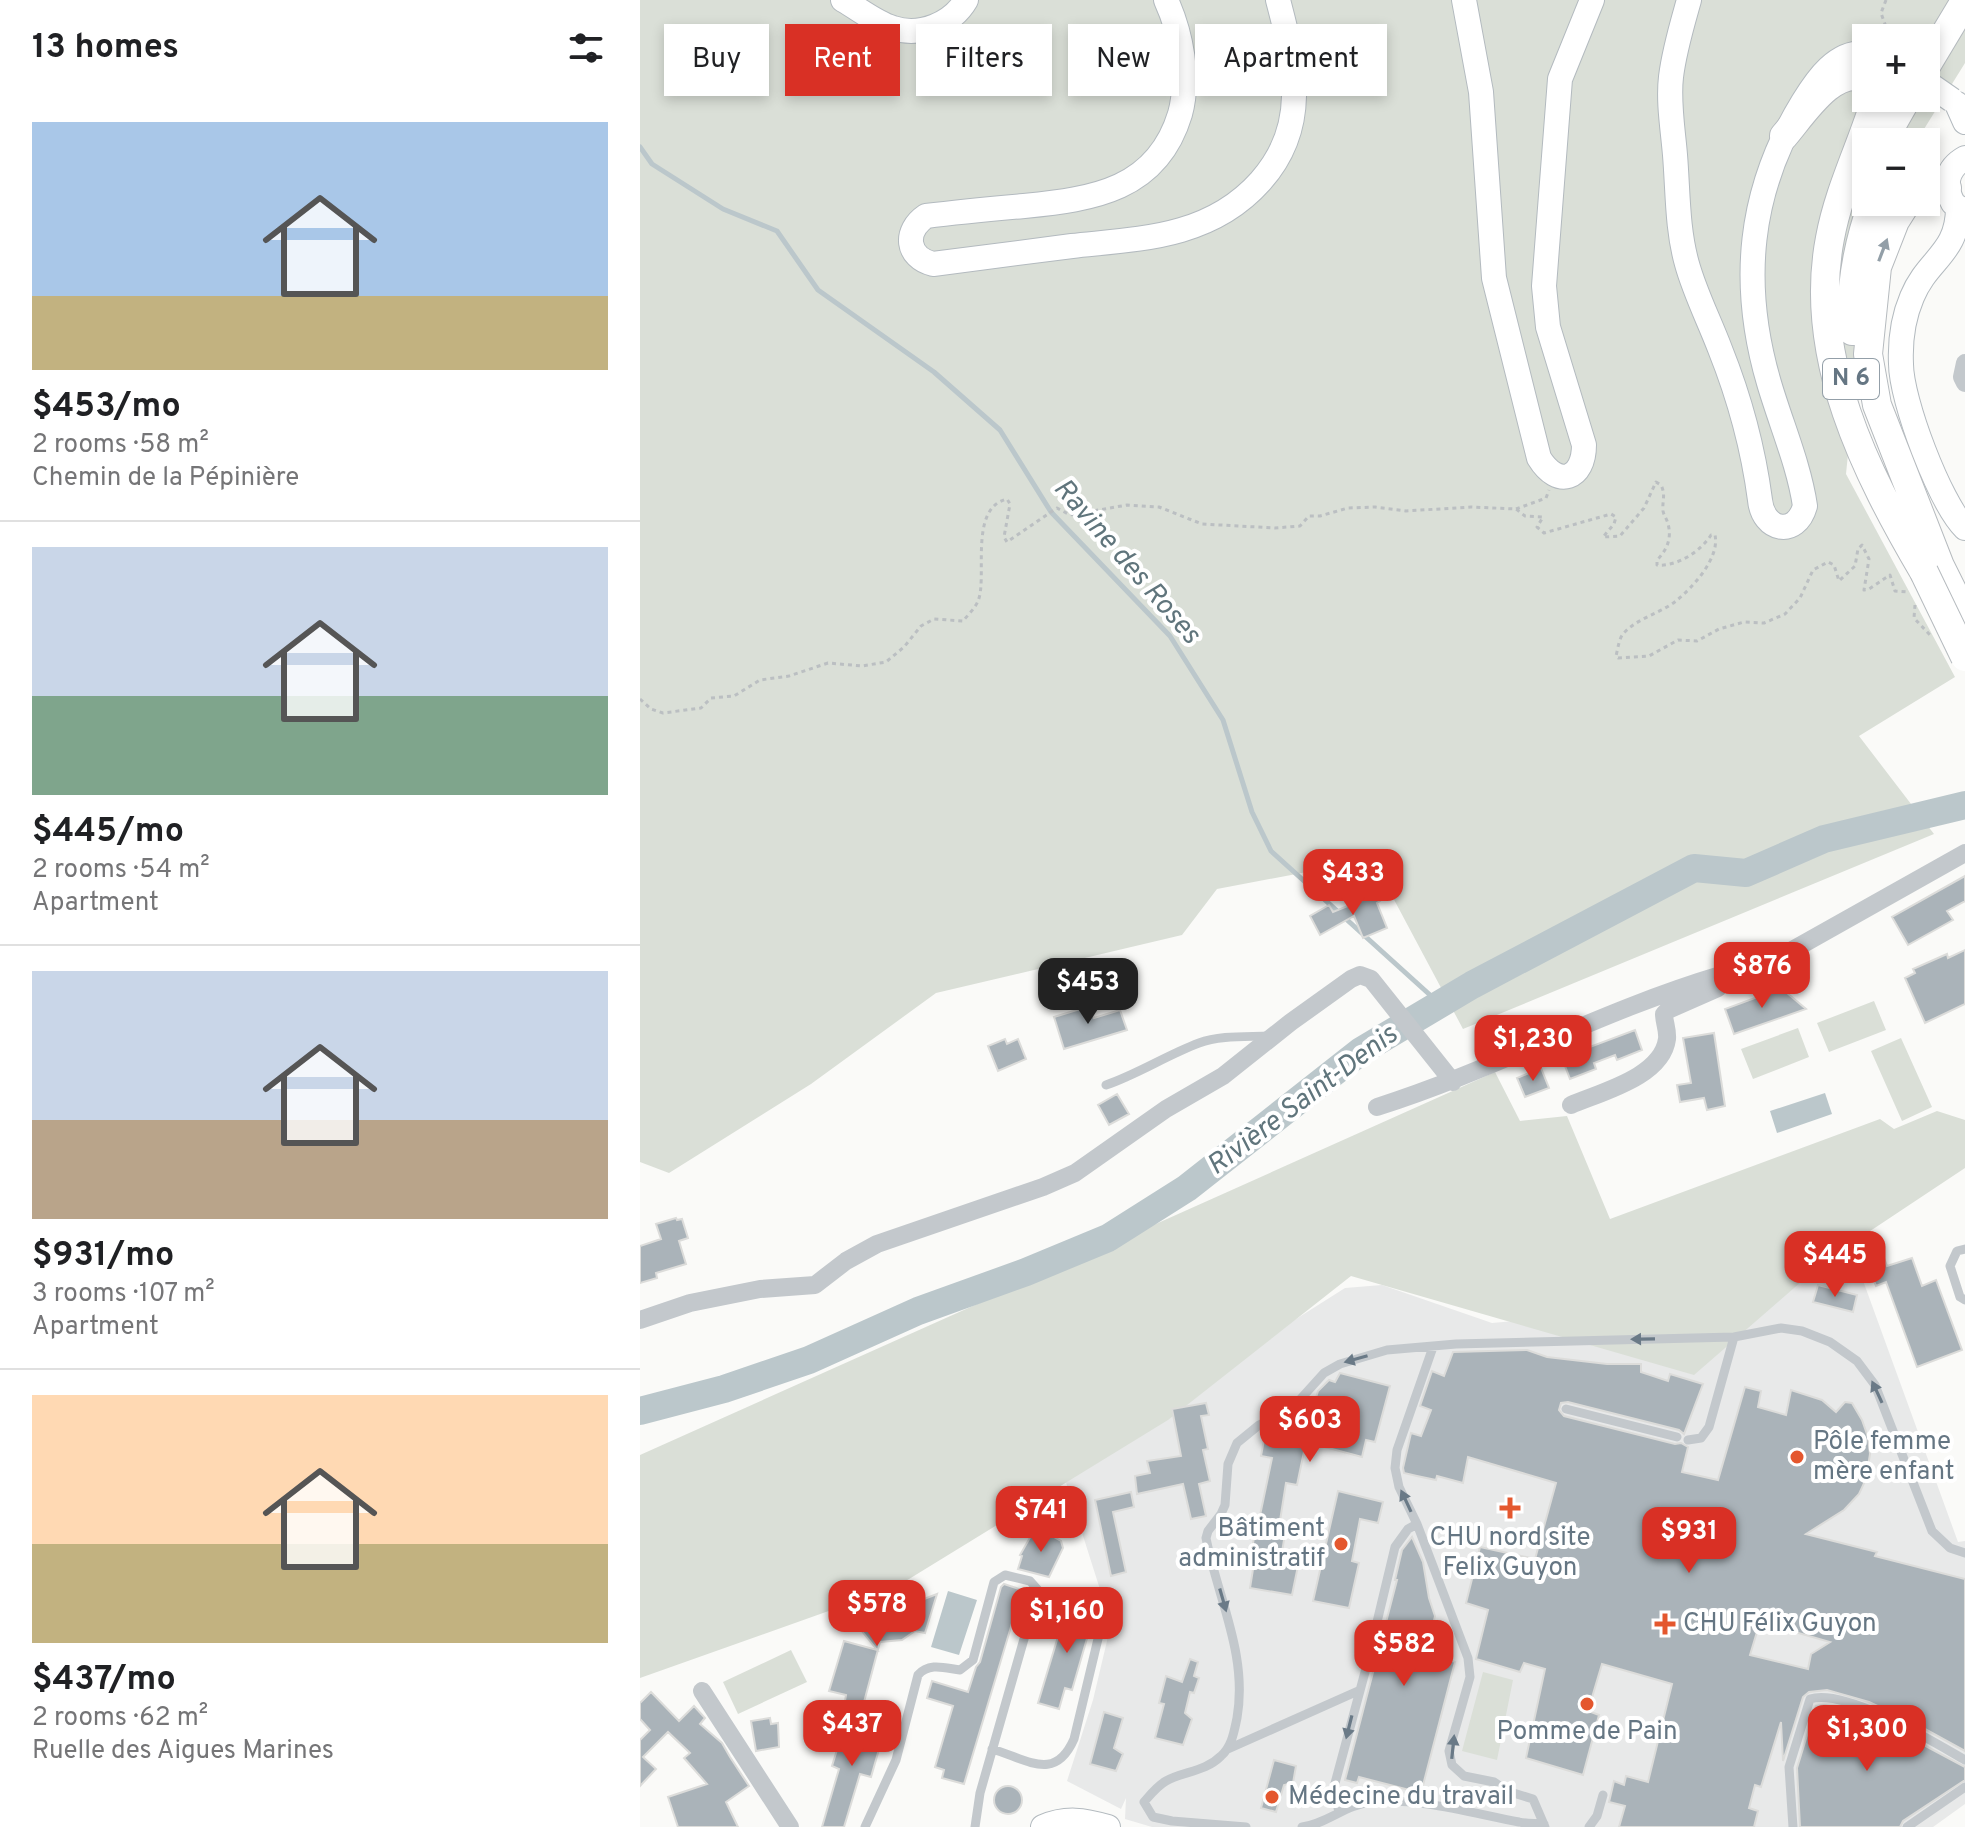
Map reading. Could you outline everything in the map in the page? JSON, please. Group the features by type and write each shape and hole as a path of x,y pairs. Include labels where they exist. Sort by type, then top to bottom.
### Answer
{"main road":[{"path":"843,0 891,28 903,31 918,30 949,20 960,11 966,0"},
{"path":"1166,0 1178,34 1183,64 1182,97 1175,129 1152,164 1126,184 1087,199 926,216 912,230 911,239 917,255 933,264 1181,230 1220,214 1249,194 1274,168 1287,139 1295,97 1291,49 1278,0"},
{"path":"1464,0 1481,92 1494,278 1539,458 1547,471 1556,477 1574,473 1581,467 1584,445 1548,327 1544,286 1549,196 1560,79 1592,0"},
{"path":"1689,0 1670,80 1682,241 1694,286 1746,420 1761,509 1770,523 1788,527 1802,516 1805,506 1756,331 1751,261 1760,199 1784,136 1807,95 1828,68 1844,56 1852,55"},
{"path":"1940,43 1965,1"},
{"path":"1916,128 1948,104 1965,37"},
{"path":"1784,136 1816,98 1844,76 1852,74"},
{"path":"1871,112 1830,238 1825,299 1827,337 1837,388 1858,442 1932,569"},
{"path":"1964,155 1950,172 1949,200 1955,235 1912,297 1902,333 1901,367 1934,478 1953,516 1965,528"},
{"name":"N 6","path":"1853,216 1843,264 1841,308 1846,355 1859,416 1881,477 1932,569 1965,616"},
{"name":"N 6","path":"1868,216 1854,275 1851,312 1853,352 1866,407 1965,657"},
{"path":"1898,216 1877,267 1868,354 1877,405 1932,569"},
{"path":"1942,255 1965,241"},
{"path":"1043,1827 1057,1821 1075,1819 1108,1827"}],"street":[{"path":"1965,363 1962,377 1965,383"},
{"path":"1571,1105 1646,1072 1667,1040 1664,1017 1668,1010 1790,952 1965,853"},
{"path":"1377,1107 1653,999 1725,973 1746,973"},
{"path":"640,1320 690,1303 760,1289 815,1285 846,1261 877,1244 1075,1173 1166,1109 1223,1076 1351,979 1366,976 1378,988 1450,1078"},
{"path":"702,1691 790,1827"}],"lane":[{"path":"1106,1085 1128,1078 1200,1043 1214,1039 1272,1036"},
{"path":"1965,1249 1957,1251 1950,1266 1960,1297 1965,1300"},
{"path":"1228,1749 1238,1707 1240,1677 1232,1630 1206,1538 1225,1505 1228,1464 1237,1443 1259,1425 1296,1404 1324,1373 1340,1364 1387,1350 1512,1342 1734,1337 1781,1328 1802,1331 1830,1342 1857,1361 1875,1385 1932,1531 1950,1548 1965,1553"},
{"path":"1688,1440 1701,1438 1709,1427 1734,1337"},
{"path":"1433,1347 1397,1450 1395,1468 1399,1487 1417,1524 1468,1658 1470,1677 1449,1751 1452,1765 1464,1776 1494,1782 1507,1791 1533,1799 1545,1826"},
{"path":"1566,1409 1677,1437"},
{"path":"1339,1813 1334,1787 1395,1547 1408,1529 1417,1524"},
{"path":"865,1827 896,1760 918,1675 932,1666 960,1670 973,1660 994,1582 1005,1575 1030,1581 1038,1590 992,1749 975,1813 975,1827"},
{"path":"992,1749 1049,1766 1060,1762 1067,1754 1074,1739 1103,1618"},
{"path":"1246,1827 1153,1817 1144,1802 1166,1780 1201,1769 1218,1760 1228,1749 1358,1691"},
{"path":"1793,1827 1789,1767 1810,1699 1821,1696 1866,1709 1965,1760"},
{"path":"1907,1827 1965,1787"},
{"path":"1589,1827 1597,1816 1603,1795"},
{"path":"1302,1827 1350,1807 1393,1801 1545,1826"}],"path":[{"path":"1885,24 1881,13 1886,0"},
{"path":"640,699 651,709 663,713 701,708 711,698 734,696 760,680 789,676 828,663 862,666 886,662 904,647 921,626 934,619 963,621 978,600 979,550 984,528 994,506 1001,500 1007,499 1010,504 1004,537 1007,542 1057,508 1070,515 1127,505 1159,507 1202,524 1275,528 1300,526 1309,516 1348,508 1406,511 1471,507 1516,509 1546,498 1556,477"},
{"path":"1516,509 1525,516 1543,517 1537,527 1544,533 1611,514 1616,517 1614,524 1603,537 1620,536 1644,508 1656,482 1665,493 1663,515 1668,524 1669,542 1657,565 1663,566 1681,559 1704,547 1711,535 1715,535 1717,545 1708,568 1678,600 1638,622 1624,634 1616,656 1618,658 1649,656 1678,640 1697,641 1719,629 1744,622 1764,623 1785,614 1800,598 1813,570 1828,562 1834,565 1839,581 1855,566 1858,549 1862,545 1869,559 1864,590 1890,575 1895,591 1907,590 1914,600 1914,618 1925,632 1938,640"},
{"path":"1417,1524 1470,1542"}],"shaded area":[{"path":"640,0 1965,0 1965,63 1940,103 1940,24 1852,24 1852,112 1935,112 1925,128 1852,128 1852,216 1872,216 1846,474 1955,677 1859,736 1934,834 1463,1029 1391,894 1328,868 1217,889 1182,935 936,993 811,1084 669,1173 640,1162"},
{"path":"1874,1001 1886,1030 1829,1052 1817,1023"},
{"path":"1798,1028 1809,1057 1753,1079 1741,1049"},
{"path":"1901,1038 1932,1107 1902,1121 1871,1051"},
{"path":"1495,1072 1520,1121 1567,1116 1610,1219 1880,1119 1894,1129 1937,1111 1965,1120 1965,1168 1825,1261 1694,1375 1351,1276 1168,1420 896,1587 640,1678 640,1455"},
{"path":"1825,1093 1832,1114 1777,1133 1770,1111"},
{"name":"CHU Félix Guyon","path":"1849,1242 1958,1542 1965,1541 1965,1804 1933,1827 1152,1827 1125,1819 1126,1798 1121,1809 1067,1781 1093,1700 1111,1624 1064,1476 1236,1357 1345,1288 1382,1285 1492,1323 1716,1303"},
{"path":"948,1591 977,1600 959,1655 931,1647"},
{"path":"791,1650 807,1682 738,1714 723,1682"},
{"path":"1483,1672 1513,1680 1497,1760 1462,1751"}],"building":[{"path":"1965,876 1965,901 1947,911 1953,920 1908,945 1892,917"},
{"path":"1377,894 1380,901 1377,903 1387,928 1363,938 1354,916 1320,935 1310,916 1329,905 1333,912"},
{"path":"1965,950 1965,1004 1925,1023 1905,978 1915,973 1913,969 1947,954 1948,958"},
{"path":"1779,989 1806,1009 1734,1034 1725,1009"},
{"path":"1090,1006 1094,1018 1120,1010 1127,1030 1064,1049 1054,1017"},
{"path":"1635,1030 1642,1050 1617,1060 1615,1055 1594,1063 1596,1069 1570,1079 1562,1058 1568,1056 1566,1049 1580,1043 1582,1050"},
{"path":"1714,1033 1725,1106 1707,1110 1704,1098 1680,1102 1677,1085 1691,1083 1683,1038"},
{"path":"1005,1039 1007,1044 1018,1039 1026,1059 998,1071 988,1046"},
{"path":"1541,1068 1549,1088 1525,1097 1517,1078"},
{"path":"1117,1094 1129,1114 1109,1125 1098,1105"},
{"path":"682,1219 688,1238 679,1241 686,1264 656,1273 657,1278 640,1283 640,1246 661,1239 656,1224"},
{"path":"1884,1258 1887,1266 1912,1258 1922,1286 1936,1280 1962,1350 1917,1367 1886,1282 1876,1286 1867,1264"},
{"path":"1818,1285 1857,1295 1853,1312 1813,1302"},
{"path":"1527,1350 1547,1357 1607,1364 1641,1364 1641,1372 1668,1381 1670,1374 1703,1384 1684,1434 1679,1430 1568,1402 1561,1403 1559,1410 1564,1416 1681,1443 1688,1447 1682,1472 1718,1480 1745,1387 1761,1391 1758,1407 1786,1415 1791,1390 1822,1400 1836,1412 1845,1402 1852,1403 1868,1437 1870,1454 1866,1479 1859,1494 1844,1510 1806,1534 1965,1579 1965,1751 1869,1702 1827,1690 1809,1692 1803,1697 1783,1761 1781,1722 1761,1787 1755,1785 1749,1808 1758,1811 1754,1827 1619,1827 1625,1806 1609,1802 1614,1781 1624,1785 1626,1776 1648,1782 1672,1684 1602,1664 1588,1711 1599,1715 1583,1775 1526,1758 1545,1669 1524,1663 1520,1672 1476,1659 1488,1610 1466,1603 1480,1547 1535,1559 1556,1483 1468,1457 1463,1483 1437,1476 1436,1480 1404,1473 1411,1433 1421,1436 1431,1410 1420,1406 1432,1371 1444,1376 1453,1352","holes":["1760,1622 1830,1642 1811,1654 1808,1669 1750,1655"]},
{"path":"1340,1373 1390,1386 1375,1442 1366,1440 1362,1457 1306,1442 1297,1485 1286,1483 1279,1527 1286,1528 1281,1558 1288,1564 1298,1566 1292,1595 1250,1588 1254,1563 1250,1562 1256,1525 1272,1458 1261,1456 1263,1431 1281,1423 1307,1429 1311,1404 1314,1404 1318,1391 1329,1380 1335,1382"},
{"path":"1206,1403 1209,1415 1201,1416 1208,1449 1203,1450 1210,1481 1199,1484 1206,1516 1191,1519 1183,1484 1137,1494 1135,1476 1150,1473 1147,1461 1181,1456 1172,1409"},
{"name":"Bâtiment administratif","path":"1338,1491 1383,1502 1378,1523 1360,1519 1352,1561 1359,1563 1349,1608 1313,1601"},
{"path":"1131,1492 1134,1507 1113,1512 1126,1572 1111,1576 1095,1500"},
{"path":"1036,1527 1061,1541 1063,1548 1049,1577 1018,1569 1020,1555"},
{"path":"1412,1537 1423,1562 1435,1616 1430,1639 1451,1644 1447,1659 1455,1662 1421,1793 1359,1777 1357,1783 1345,1780 1402,1550"},
{"path":"1004,1584 1022,1590 964,1784 942,1778 944,1770 935,1767 953,1706 927,1698 932,1681 968,1692"},
{"path":"937,1594 925,1633 915,1631 902,1640 880,1642 863,1706 845,1701 846,1695 829,1691 844,1641 877,1650 857,1625"},
{"path":"1072,1604 1095,1611 1072,1690 1065,1688 1059,1709 1038,1703 1066,1610 1070,1611"},
{"path":"1190,1659 1198,1662 1194,1676 1199,1678 1194,1693 1190,1692 1185,1713 1192,1719 1183,1745 1155,1738 1164,1704 1159,1703 1166,1676 1182,1682"},
{"path":"651,1692 679,1721 694,1706 705,1718 700,1724 722,1743 749,1786 726,1802 738,1827 678,1827 668,1797 707,1784 684,1758 690,1753 668,1732 643,1757 656,1769 640,1786 640,1740 650,1730 640,1719 640,1703"},
{"path":"1825,1705 1863,1715 1965,1767 1965,1780 1903,1821 1900,1827 1800,1827 1797,1768 1816,1706"},
{"path":"1104,1712 1123,1718 1114,1748 1123,1754 1116,1771 1090,1764"},
{"path":"770,1718 771,1724 778,1723 779,1747 756,1751 751,1721"},
{"path":"854,1722 882,1730 891,1739 880,1746 871,1777 860,1774 844,1827 822,1827 839,1769 832,1766 844,1727 851,1730"},
{"name":"Médecine du travail","path":"1274,1760 1296,1766 1293,1783 1284,1785 1276,1812 1261,1808"},
{"path":"1008,1786 1018,1790 1022,1800 1018,1810 1008,1814 998,1810 994,1800 998,1790"}],"waterway":[{"name":"Ravine des Roses","path":"640,147 652,164 723,209 777,231 818,290 934,372 1000,430 1051,512 1170,636 1223,720 1252,812 1271,851 1440,1004"},
{"name":"Rivière Saint-Denis","path":"640,1411 724,1389 809,1360 918,1311 1108,1238 1187,1188 1361,1051 1472,985 1694,868 1746,873 1824,839 1965,805"}],"place":[{"name":"Pôle femme mère enfant","path":"1797,1457"},
{"name":"CHU nord site Felix Guyon","path":"1510,1508"},
{"name":"Bâtiment administratif","path":"1341,1544"},
{"name":"CHU Félix Guyon","path":"1665,1624"},
{"name":"Pomme de Pain","path":"1587,1704"},
{"name":"Médecine du travail","path":"1272,1797"}]}
